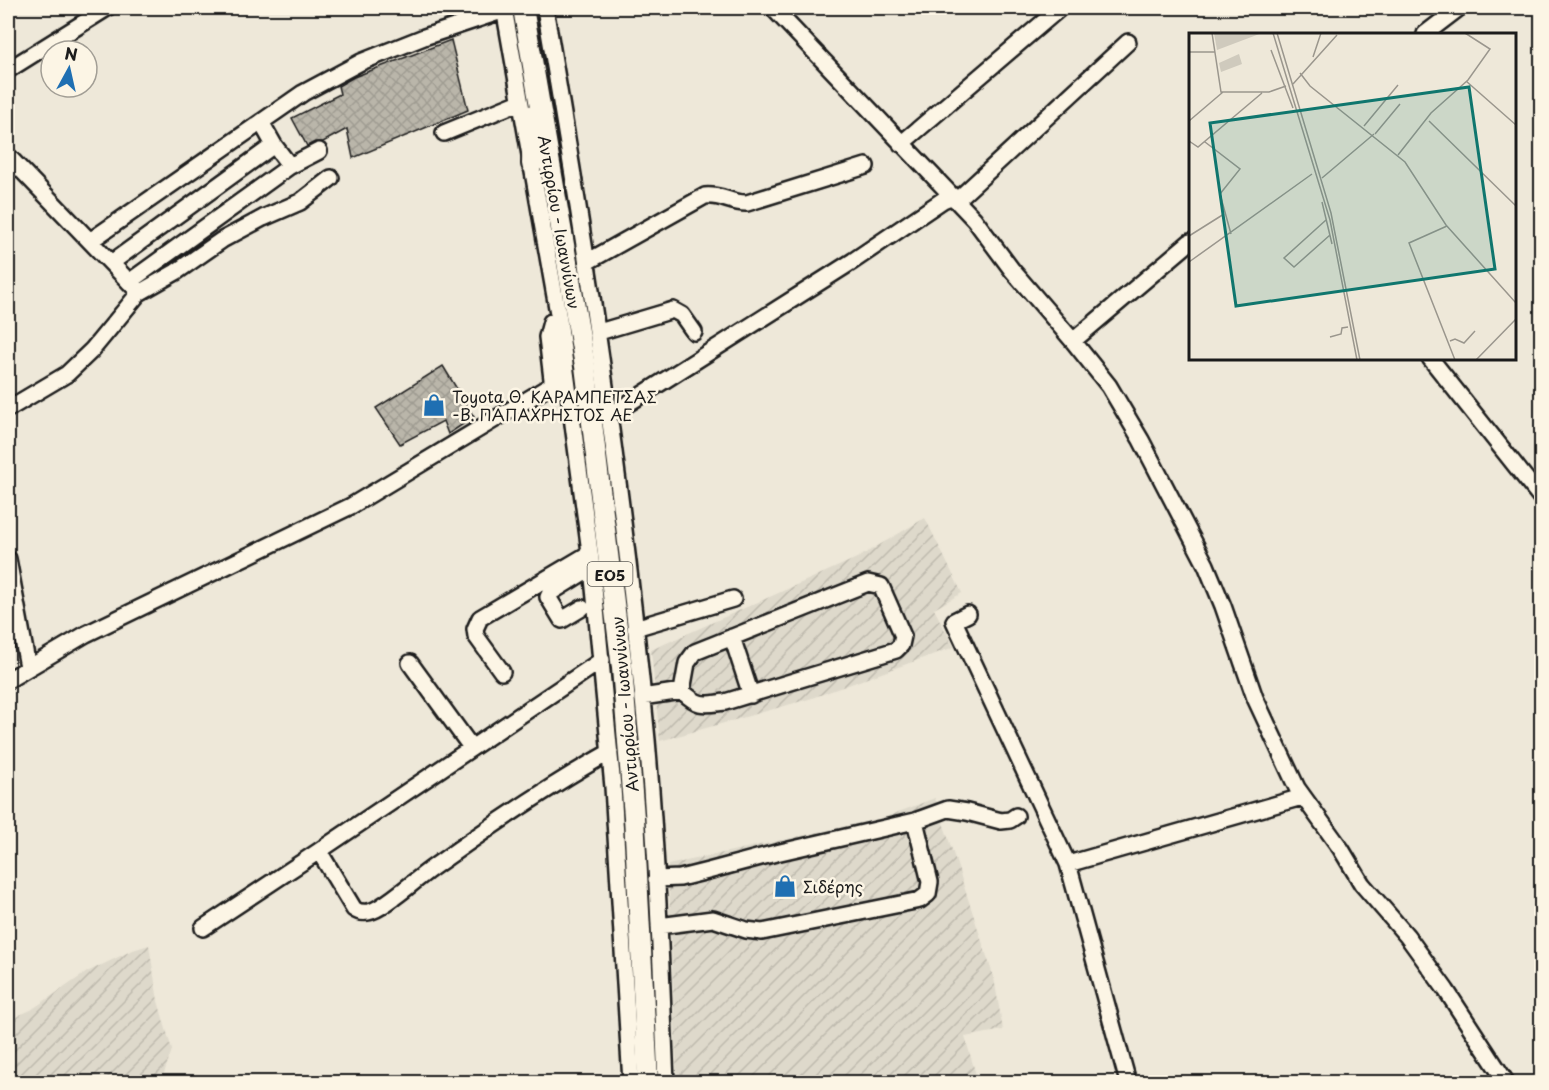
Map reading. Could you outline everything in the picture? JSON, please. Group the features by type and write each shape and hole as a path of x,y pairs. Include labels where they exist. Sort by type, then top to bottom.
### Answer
{"main road":[{"name":"Αντιρρίου - Ιωαννίνων","path":"511,8 534,70 586,376 622,668 634,817 648,1083"},
{"path":"532,164 534,70"}],"street":[{"path":"8,70 107,8"},
{"path":"90,241 303,93 361,62 424,37 511,8 520,102 559,319 562,384 591,560 610,752 631,1083"},
{"path":"545,8 599,332 635,628 656,879 666,1083"},
{"path":"773,8 974,219 1012,270 1109,386 1172,497 1206,565 1220,597 1255,698 1302,797 1341,849 1362,884 1407,936 1446,990 1506,1083"},
{"path":"901,144 1060,8"},
{"path":"1426,33 1459,8"},
{"path":"610,415 853,261 943,200 955,198 1128,42"},
{"path":"444,133 520,102"},
{"path":"261,122 274,145 290,166"},
{"path":"111,263 274,145"},
{"path":"8,409 67,374 92,350 134,287 290,166 319,151"},
{"path":"8,156 134,287"},
{"path":"588,262 705,196 714,195 735,202 747,203 866,166"},
{"path":"134,287 176,272 222,240 263,218 300,202 330,178"},
{"path":"1073,341 1189,244"},
{"path":"599,332 673,310 682,315 694,332"},
{"path":"1432,360 1542,500"},
{"path":"8,680 86,634 351,506 562,384"},
{"path":"8,560 28,667"},
{"path":"582,608 562,620 548,597 591,560"},
{"path":"502,672 476,636 475,629 480,618 591,560"},
{"path":"868,583 881,586 903,636 901,645 896,650 725,702 703,705 695,703 682,691 690,657 694,652 868,583"},
{"path":"635,628 733,599"},
{"path":"968,614 954,621 1068,864 1128,1083"},
{"path":"732,637 751,694"},
{"path":"203,928 602,660"},
{"path":"410,663 471,747"},
{"path":"642,697 682,691"},
{"path":"319,851 354,909 363,913 370,911 380,907 431,868 577,770 610,752"},
{"path":"1068,864 1302,797"},
{"path":"656,879 687,876 766,855 915,821 948,809 1001,821 1010,820 1016,816"},
{"path":"659,926 713,920 746,930 762,932 920,900 928,894 930,882 915,821"}],"shaded area":[{"path":"925,518 962,593 934,609 954,647 809,699 660,741 651,650 859,557"},
{"path":"935,798 994,978 1003,1030 965,1037 978,1082 677,1082 668,865 883,818"},
{"path":"149,945 158,1001 172,1050 161,1082 8,1082 8,1020 31,1010 87,972 133,950"}],"building":[{"path":"451,40 468,110 353,158 347,129 323,142 315,142 307,146 292,118 340,94 338,86 354,77"},
{"path":"443,366 474,417 448,434 443,421 400,444 376,408"}],"place":[{"name":"Toyota Θ. ΚΑΡΑΜΠΕΤΣΑΣ -Β. ΠΑΠΑΧΡΗΣΤΟΣ ΑΕ","path":"434,405"},
{"name":"Σιδέρης","path":"785,886"}]}
